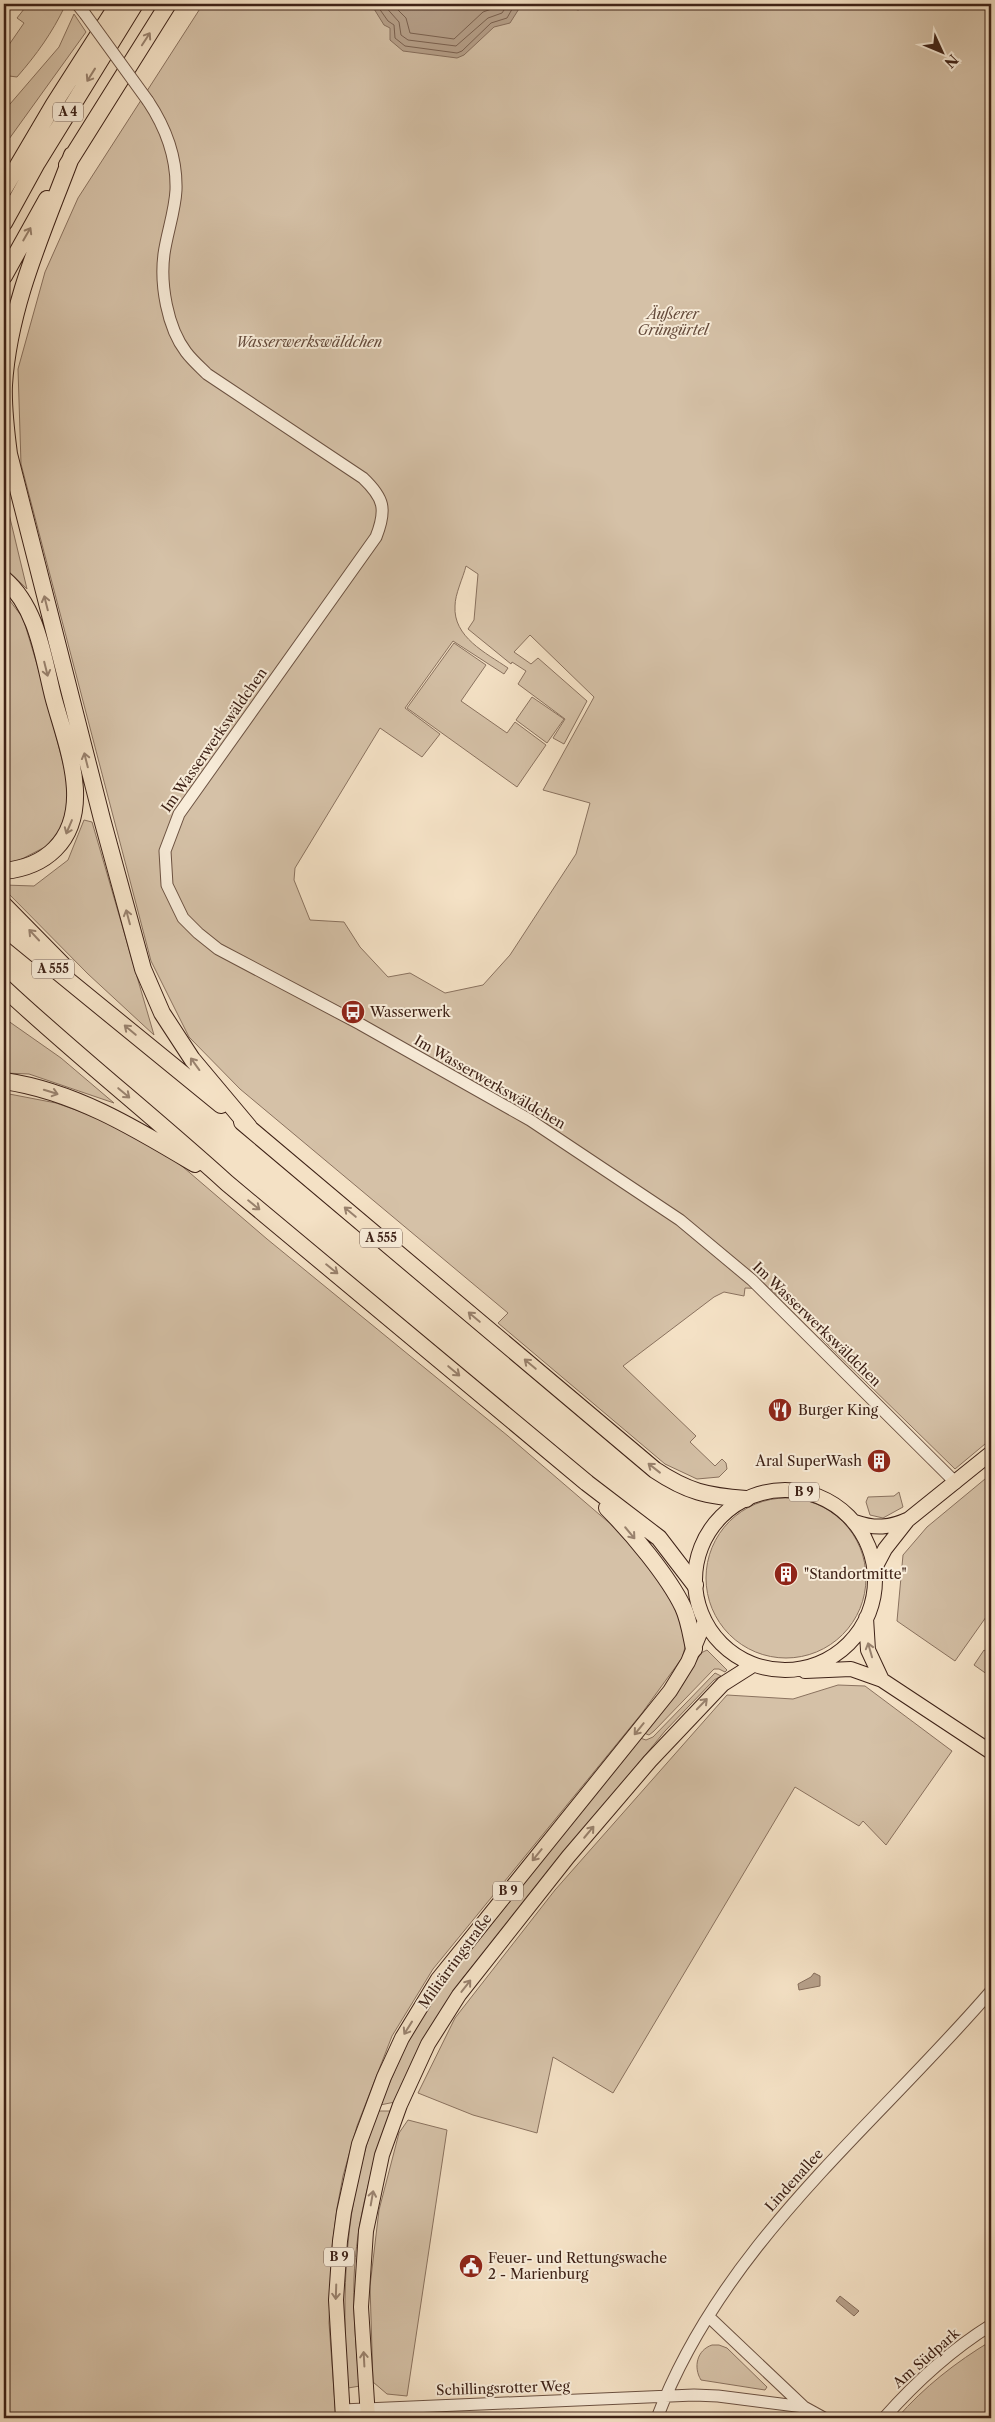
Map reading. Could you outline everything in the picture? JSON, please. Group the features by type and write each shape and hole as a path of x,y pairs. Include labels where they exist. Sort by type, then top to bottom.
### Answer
{"highway":[{"path":"4,189 54,104 118,4"},
{"name":"A 4","path":"4,223 37,164 135,4"},
{"name":"A 4","path":"4,276 72,156 168,4"},
{"path":"4,165 54,104"},
{"path":"72,156 25,280 14,318 4,387 9,454 102,819 144,970 162,1013 192,1059 250,1127"},
{"path":"4,579 23,602 36,628 70,760 76,795 72,819 58,846 34,864 4,871"},
{"path":"4,905 104,1008"},
{"name":"A 555","path":"4,928 104,1008 197,1087 250,1127 655,1470 670,1480 705,1495 746,1499"},
{"path":"4,988 46,1028 174,1134 227,1182 587,1482 659,1538 695,1586"},
{"path":"4,1004 46,1028"},
{"path":"4,1081 69,1098 111,1115 227,1182"},
{"path":"587,1482 605,1506 643,1548 678,1598 687,1618 694,1649"}],"main road":[{"path":"876,1566 885,1549 909,1519 991,1453"},
{"name":"B 9","path":"772,1491 807,1492 829,1500 855,1522 869,1542 876,1566 876,1589 866,1618 844,1646 825,1659 799,1670 776,1670 753,1665 741,1660 723,1646 705,1621 698,1605 695,1570 700,1552 711,1530 724,1514 746,1499 772,1491"},
{"path":"855,1522 882,1528 896,1525 909,1519"},
{"path":"866,1618 868,1650 882,1680"},
{"name":"Militärringstraße","path":"342,2414 336,2300 344,2212 355,2160 368,2116 402,2038 449,1965 670,1691 682,1674 705,1621"},
{"name":"Militärringstraße","path":"368,2413 361,2307 366,2231 382,2155 400,2105 428,2044 458,1995 568,1858 650,1761 723,1684 753,1665"},
{"path":"799,1670 818,1672 851,1669 882,1680 991,1752"}],"street":[{"name":"Im Wasserwerkswäldchen","path":"77,4 148,101 167,134 175,164 176,191 164,256 164,288 171,324 186,352 207,374 363,478 377,492 383,513 376,537 179,814 165,851 167,885 173,901 184,918 218,949 360,1024 530,1120 680,1220 752,1280 956,1482"},
{"name":"Lindenallee","path":"657,2418 665,2398 709,2317 749,2256 802,2191 909,2082 991,1991"},
{"path":"709,2317 804,2408 824,2418"},
{"name":"Am Südpark","path":"884,2418 907,2392 942,2362 991,2325"},
{"name":"Schillingsrotter Weg","path":"342,2414 718,2396 804,2408"}],"green space":[{"path":"28,4 63,4 65,6 31,60 17,77 9,76 7,78 9,85 4,91 4,52 24,23 17,18"},
{"name":"Äußerer Grüngürtel","path":"203,4 991,4 991,1439 955,1469 822,1339 800,1310 771,1289 745,1288 744,1296 724,1292 714,1297 623,1366 696,1436 690,1442 715,1466 722,1459 726,1463 727,1469 719,1477 697,1479 665,1464 498,1323 508,1313 240,1089 189,1037 151,961 21,464 18,369 45,272 78,198","holes":["466,566 478,574 474,620 468,629 511,664 512,662 526,671 518,684 565,719 553,738 564,744 587,701 538,658 531,664 514,652 530,635 594,697 543,790 590,803 576,854 510,955 483,985 445,993 410,973 388,977 360,947 344,922 310,920 294,880 295,868 380,728 422,757 440,734 405,708 453,641 504,674 508,668 472,643 459,627 456,617 456,596"]},
{"path":"74,14 86,32 4,146 4,111 59,47"},
{"path":"4,493 27,589 4,567"},
{"path":"4,593 23,618 42,681 65,771 69,801 60,831 45,847 14,863 4,861"},
{"path":"454,643 486,665 461,701 507,733 515,722 546,745 517,787 407,708"},
{"path":"532,697 564,719 547,743 516,720"},
{"path":"84,820 92,822 154,1035 88,974 4,889 4,885 34,886 68,860"},
{"path":"4,1018 61,1058 114,1103 29,1074 4,1073"},
{"path":"4,1093 56,1103 93,1116 169,1155 267,1239 508,1436 628,1539 678,1605 687,1640 682,1658 642,1713 433,1969 392,2036 357,2126 343,2176 337,2208 332,2247 329,2323 336,2418 4,2418"},
{"path":"991,1474 991,1610 955,1661 897,1621 903,1555 927,1527"},
{"path":"899,1492 903,1507 883,1518 870,1515 866,1502 868,1497 894,1496"},
{"path":"794,1498 824,1507 843,1521 853,1533 860,1547 865,1562 865,1594 860,1609 853,1623 843,1635 831,1645 809,1655 794,1658 778,1658 763,1655 741,1645 719,1623 707,1594 706,1570 709,1555 719,1533 741,1511 770,1499"},
{"path":"707,1650 727,1670 725,1672 714,1669 654,1731 649,1735 644,1733 683,1684 701,1653"},
{"path":"984,1650 991,1655 991,1677 974,1665"},
{"path":"715,1673 721,1676 714,1680 665,1731 462,1979 422,2042 395,2102 380,2105 406,2045 437,1993 640,1738 646,1740 653,1737"},
{"path":"838,1685 865,1686 952,1751 886,1845 863,1821 859,1826 795,1787 613,2093 553,2057 537,2133 473,2115 418,2093 455,2018 555,1890 727,1695 793,1699"},
{"path":"378,2111 392,2111 366,2193 358,2236 355,2257 354,2306 360,2386 348,2388 345,2283 348,2248 358,2179"},
{"path":"408,2120 447,2130 407,2396 387,2394 373,2382 370,2286 379,2210 399,2133"},
{"path":"991,2341 991,2418 897,2418 941,2376"},
{"path":"712,2345 727,2348 767,2387 765,2390 701,2380 697,2370 698,2360 703,2351"}],"water":[{"path":"371,4 522,4 510,23 494,27 464,55 457,58 403,51 390,40 390,28 384,25"},
{"path":"557,4 595,4 578,10"},
{"path":"814,1973 820,1976 820,1986 799,1990 798,1984 811,1977"},
{"path":"840,2296 859,2311 854,2316 836,2301"}],"place":[{"name":"Wasserwerk","path":"353,1012"},
{"name":"Burger King","path":"780,1410"},
{"name":"Aral SuperWash","path":"879,1461"},
{"name":"\"Standortmitte\"","path":"786,1574"},
{"name":"Feuer- und Rettungswache 2 - Marienburg","path":"471,2266"}],"park label":[{"name":"Wasserwerkswäldchen","path":"309,342"}]}
